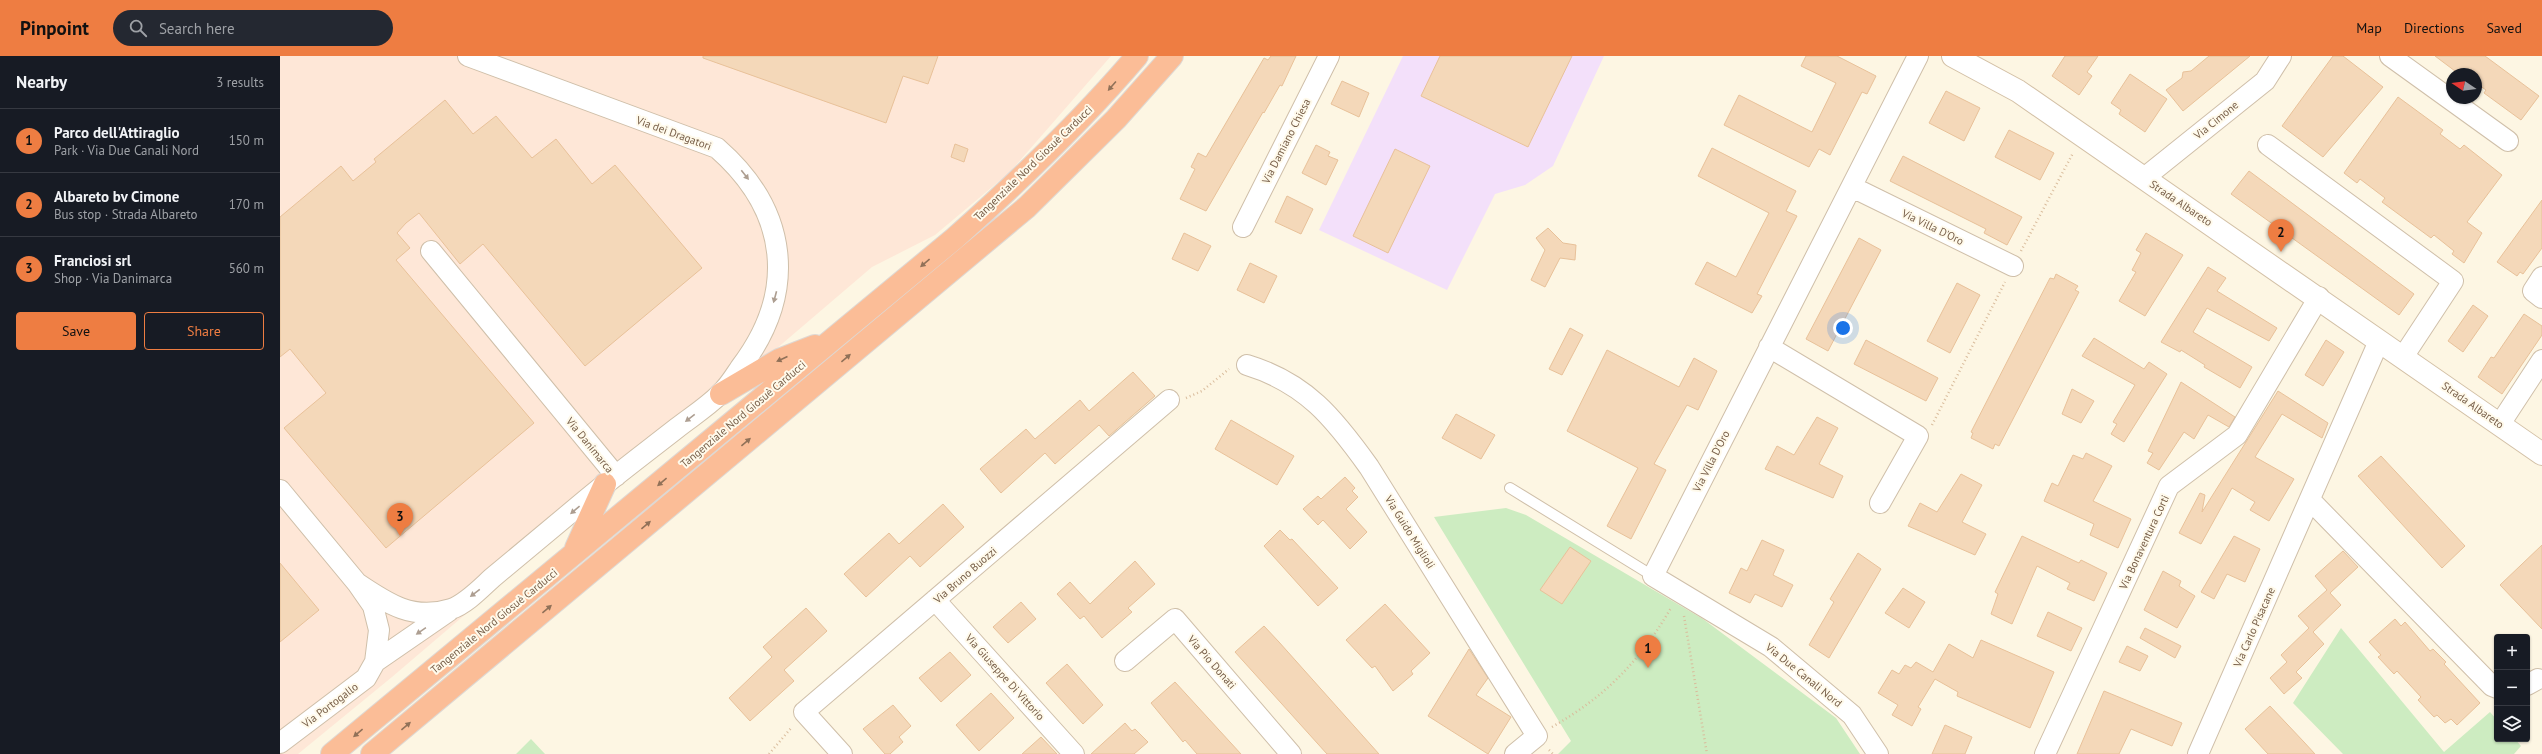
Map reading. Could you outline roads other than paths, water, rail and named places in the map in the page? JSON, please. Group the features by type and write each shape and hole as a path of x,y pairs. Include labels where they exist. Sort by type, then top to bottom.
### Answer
{"highway":[{"name":"Tangenziale Nord Giosuè Carducci","path":"332,754 571,557 1009,190 1108,90 1137,56"},
{"path":"374,753 1027,207 1116,119 1172,56"},
{"path":"721,394 779,360 831,340"},
{"path":"571,557 610,480"}],"street":[{"name":"Via dei Dragatori","path":"468,56 717,148 738,167 755,188 772,226 778,257 778,290 769,322 753,351 721,394 610,480"},
{"name":"Via Damiano Chiesa","path":"1243,227 1328,56"},
{"name":"Via Villa D'Oro","path":"1653,576 1918,56"},
{"name":"Strada Albareto","path":"1954,56 2018,91 2319,297 2542,454"},
{"name":"Via Cimone","path":"2144,178 2265,81 2281,56"},
{"path":"2390,56 2508,141"},
{"path":"2268,145 2452,281 2403,357"},
{"name":"Via Villa D'Oro","path":"1852,187 2013,266"},
{"name":"Via Danimarca","path":"375,662 476,592 610,480 431,251"},
{"path":"2542,277 2533,291 2542,298"},
{"name":"Via Bonaventura Corti","path":"2045,754 2169,486 2237,435 2319,297"},
{"name":"Via Carlo Pisacane","path":"2198,754 2380,341"},
{"path":"1769,347 1918,436 1880,503"},
{"path":"2500,424 2542,360"},
{"name":"Via Guido Miglioli","path":"1247,365 1286,381 1323,408 1342,428 1369,467 1537,736 1515,754"},
{"name":"Via Bruno Buozzi","path":"842,754 804,712 1169,400"},
{"name":"Via Danimarca","path":"280,490 357,583 372,606 379,630 375,662"},
{"path":"2310,500 2494,687"},
{"name":"Via Due Canali Nord","path":"1653,576 1771,647 1822,687 1852,715 1878,754"},
{"name":"Via Danimarca","path":"357,583 383,600 408,612 432,612 453,608"},
{"name":"Via Giuseppe Di Vittorio","path":"935,600 1074,754"},
{"name":"Via Pio Donati","path":"1125,661 1175,619 1291,754"},
{"name":"Via Portogallo","path":"280,743 366,678 375,662"}],"lane":[{"path":"1510,488 1653,576"}],"place":[{"name":"Albareto bv Cimone","path":"2281,252"},
{"name":"Franciosi srl","path":"400,536"},
{"name":"Parco dell'Attiraglio","path":"1648,668"}]}
